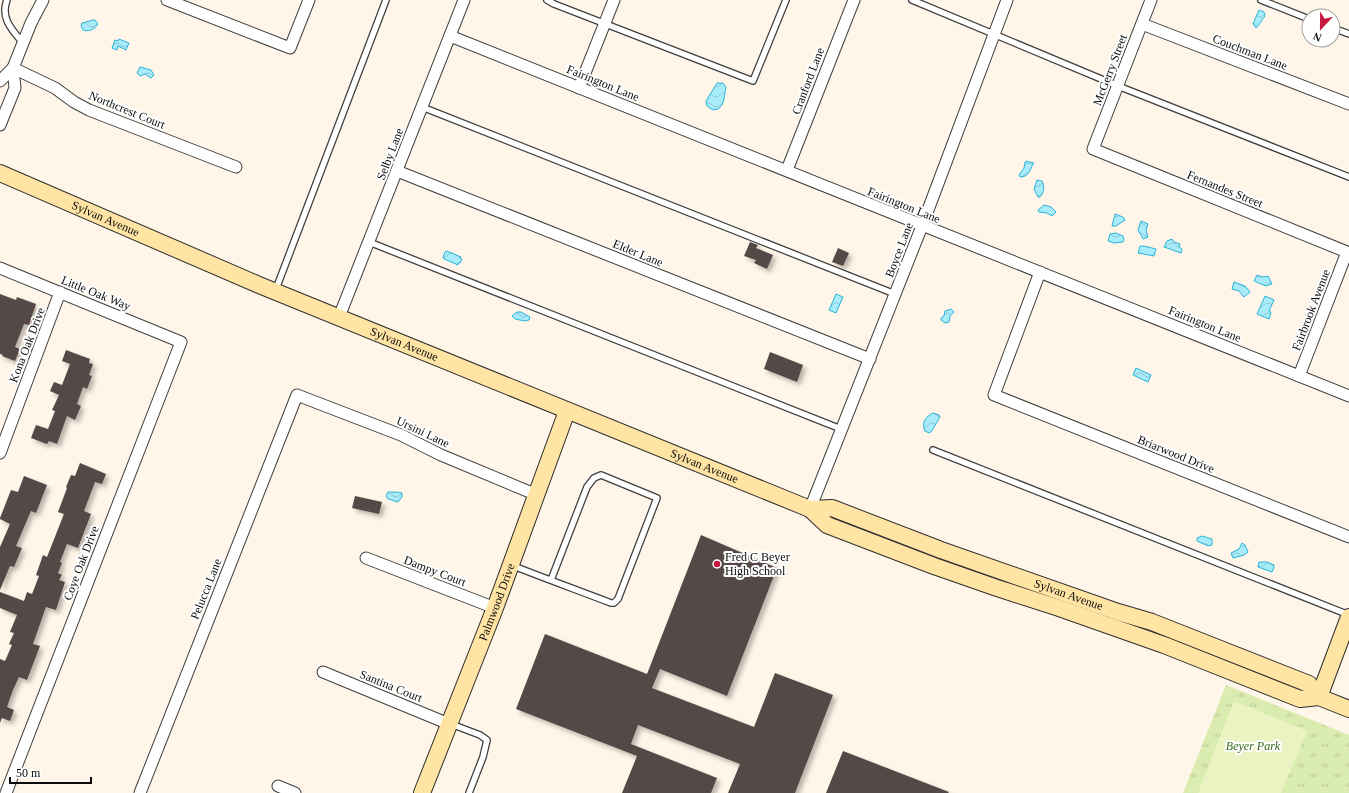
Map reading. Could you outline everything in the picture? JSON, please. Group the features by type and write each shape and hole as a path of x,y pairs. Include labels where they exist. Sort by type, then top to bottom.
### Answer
{"main road":[{"name":"Sylvan Avenue","path":"0,173 275,292 340,317 810,509 832,508 955,555 1118,612 1152,622 1309,684 1319,697 1349,709"},
{"name":"Palmwood Drive","path":"422,793 495,608 567,411"},
{"path":"1319,697 1349,616"}],"street":[{"path":"0,81 13,68 43,0"},
{"path":"167,0 290,48 309,0"},
{"name":"Selby Lane","path":"340,317 464,0"},
{"path":"579,88 614,0"},
{"name":"Cranford Lane","path":"787,170 854,0"},
{"name":"Boyce Lane","path":"810,509 922,226 1007,0"},
{"name":"McGerry Street","path":"1093,149 1151,0"},
{"name":"Couchman Lane","path":"1142,24 1349,104"},
{"name":"Fairington Lane","path":"450,36 1349,396"},
{"path":"0,125 15,88 13,68"},
{"name":"Northcrest Court","path":"13,68 56,88 74,102 89,110 236,167"},
{"name":"Fernandes Street","path":"1093,149 1347,252"},
{"name":"Elder Lane","path":"397,171 870,359"},
{"name":"Fairbrook Avenue","path":"1299,376 1347,252"},
{"name":"Little Oak Way","path":"0,268 181,342"},
{"name":"Briarwood Drive","path":"1040,272 994,396 1349,538"},
{"name":"Kona Oak Drive","path":"0,453 60,292"},
{"name":"Coye Oak Drive","path":"6,793 181,342"},
{"name":"Ursini Lane","path":"297,395 402,435 441,455 537,495"},
{"name":"Pelucca Lane","path":"140,793 297,395"},
{"name":"Dampy Court","path":"366,558 495,608"},
{"name":"Santina Court","path":"323,672 449,724"},
{"path":"278,786 295,793"}],"lane":[{"path":"7,0 4,6 4,21 23,43"},
{"path":"275,292 386,0"},
{"path":"547,0 753,81 786,0"},
{"path":"912,0 1118,86 1349,178"},
{"path":"1261,0 1301,15"},
{"path":"422,107 895,294"},
{"path":"369,242 841,429"},
{"path":"933,450 1349,616"},
{"path":"511,564 551,580 611,603 614,603 618,599 657,498 601,475 594,478 587,487 551,580"},
{"path":"449,724 480,735 487,740 483,757 469,793"}],"green space":[{"name":"Beyer Park","path":"1226,685 1349,735 1349,793 1183,793"},
{"path":"1234,701 1307,731 1281,793 1198,793"}],"water":[{"path":"1259,10 1264,12 1265,16 1256,28 1253,24"},
{"path":"95,20 98,24 95,28 89,31 83,30 81,26 82,23"},
{"path":"119,39 129,43 126,50 118,46 117,50 112,48 115,40 118,41"},
{"path":"140,67 151,70 154,75 151,78 145,74 140,76 137,73"},
{"path":"717,83 723,83 726,87 722,105 720,108 713,110 707,106 706,101"},
{"path":"1026,161 1034,163 1030,171 1025,176 1020,177 1019,175 1024,168"},
{"path":"1037,180 1042,181 1044,185 1040,197 1038,197 1034,189"},
{"path":"1044,205 1051,207 1056,212 1052,216 1047,213 1039,212 1038,210"},
{"path":"1115,214 1123,217 1125,220 1116,226 1112,226"},
{"path":"1141,221 1148,224 1146,230 1148,237 1143,239 1138,230"},
{"path":"1116,233 1123,236 1123,242 1114,243 1108,241 1110,234"},
{"path":"1172,239 1174,242 1180,244 1179,247 1182,249 1181,253 1164,247 1167,241"},
{"path":"1140,246 1156,249 1154,256 1138,253"},
{"path":"447,251 461,257 460,258 462,259 458,265 444,259 443,257"},
{"path":"1257,275 1263,277 1268,276 1272,284 1266,286 1254,281"},
{"path":"1234,282 1245,286 1250,292 1244,297 1239,291 1232,289"},
{"path":"836,294 843,297 836,313 829,310"},
{"path":"1265,296 1274,300 1269,311 1271,312 1269,319 1257,314"},
{"path":"951,309 954,312 950,316 949,322 945,323 941,320 941,318 944,316 945,311"},
{"path":"517,312 521,312 530,317 529,320 525,321 515,319 512,316"},
{"path":"1136,368 1151,375 1148,382 1133,375"},
{"path":"933,413 939,415 940,417 929,433 925,431 924,423 926,418"},
{"path":"388,492 402,493 402,497 398,502 388,499 386,496"},
{"path":"1202,536 1212,539 1212,545 1208,546 1197,541 1197,538"},
{"path":"1242,543 1245,545 1248,552 1244,555 1233,558 1231,553 1239,549"},
{"path":"1259,562 1267,562 1274,565 1272,572 1258,567"}],"building":[{"path":"750,242 758,245 756,248 773,255 767,269 754,263 756,260 744,256"},
{"path":"838,248 849,253 843,266 832,262"},
{"path":"0,294 16,300 17,297 36,304 29,325 24,324 15,347 20,349 15,361 0,354"},
{"path":"66,350 90,359 89,363 93,364 89,375 92,376 87,389 83,387 77,404 81,406 75,420 67,416 57,444 49,441 47,444 31,438 36,425 48,429 55,411 52,410 59,395 50,391 54,382 62,385 70,364 62,361"},
{"path":"770,352 803,365 797,382 764,369"},
{"path":"80,463 106,474 102,484 95,482 84,511 91,514 78,548 67,544 60,562 62,563 58,573 62,575 59,580 65,582 56,610 46,607 33,644 40,646 27,680 19,677 7,707 14,710 10,721 2,718 0,723 0,659 5,661 12,645 9,644 14,633 10,632 17,615 0,608 0,592 24,601 27,592 32,594 39,576 36,575 43,555 47,557 64,514 58,512 67,488 66,487 71,475 75,476"},
{"path":"24,476 47,485 36,513 31,511 16,546 22,548 14,567 10,566 0,590 0,547 10,524 0,518 11,490 18,492"},
{"path":"355,496 382,502 379,514 352,508"},
{"path":"701,535 777,568 727,696 660,669 652,688 754,727 775,673 833,695 795,793 728,793 740,764 638,725 631,744 717,778 711,793 622,793 637,756 516,709 545,634 647,674"},
{"path":"843,751 949,792 826,793"}],"place":[{"name":"Fred C Beyer High School","path":"717,564"}]}
